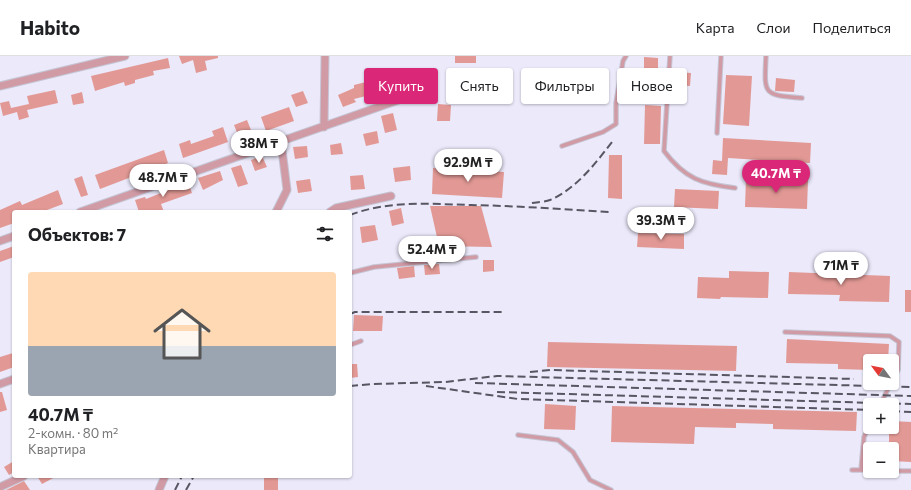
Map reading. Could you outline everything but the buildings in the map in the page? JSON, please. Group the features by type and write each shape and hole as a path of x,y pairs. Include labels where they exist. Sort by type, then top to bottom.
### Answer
{"street":[{"path":"0,86 125,56"},
{"path":"324,127 325,56"},
{"path":"86,210 388,104"},
{"path":"277,210 287,190 281,142"},
{"path":"333,210 336,208 391,196"},
{"path":"0,241 12,237"},
{"path":"0,384 12,381"},
{"path":"0,488 20,478"},
{"path":"160,490 164,478"}],"lane":[{"path":"562,146 603,132 616,124 616,103 623,61 626,56"},
{"path":"670,56 664,151 680,170 708,185 735,188"},
{"path":"717,133 721,56"},
{"path":"766,56 765,86 768,92 775,96 802,98"},
{"path":"352,272 374,267 476,257"},
{"path":"785,332 890,336 899,342 899,354"},
{"path":"352,344 361,341"},
{"path":"852,470 861,470 865,434"},
{"path":"518,435 558,440 573,452 590,480 610,490"},
{"path":"899,470 911,471"}],"railway":[{"path":"532,203 550,200 577,183 612,142"},
{"path":"352,214 380,207 410,204 488,205 609,212"},
{"path":"352,313 504,312"},
{"path":"530,372 551,370 854,379"},
{"path":"352,386 445,382 497,376 911,387"},
{"path":"475,383 911,396"},
{"path":"426,386 518,399 863,410"},
{"path":"497,392 911,404"},
{"path":"899,411 911,412"},
{"path":"175,490 181,478"},
{"path":"186,490 193,478"}]}
